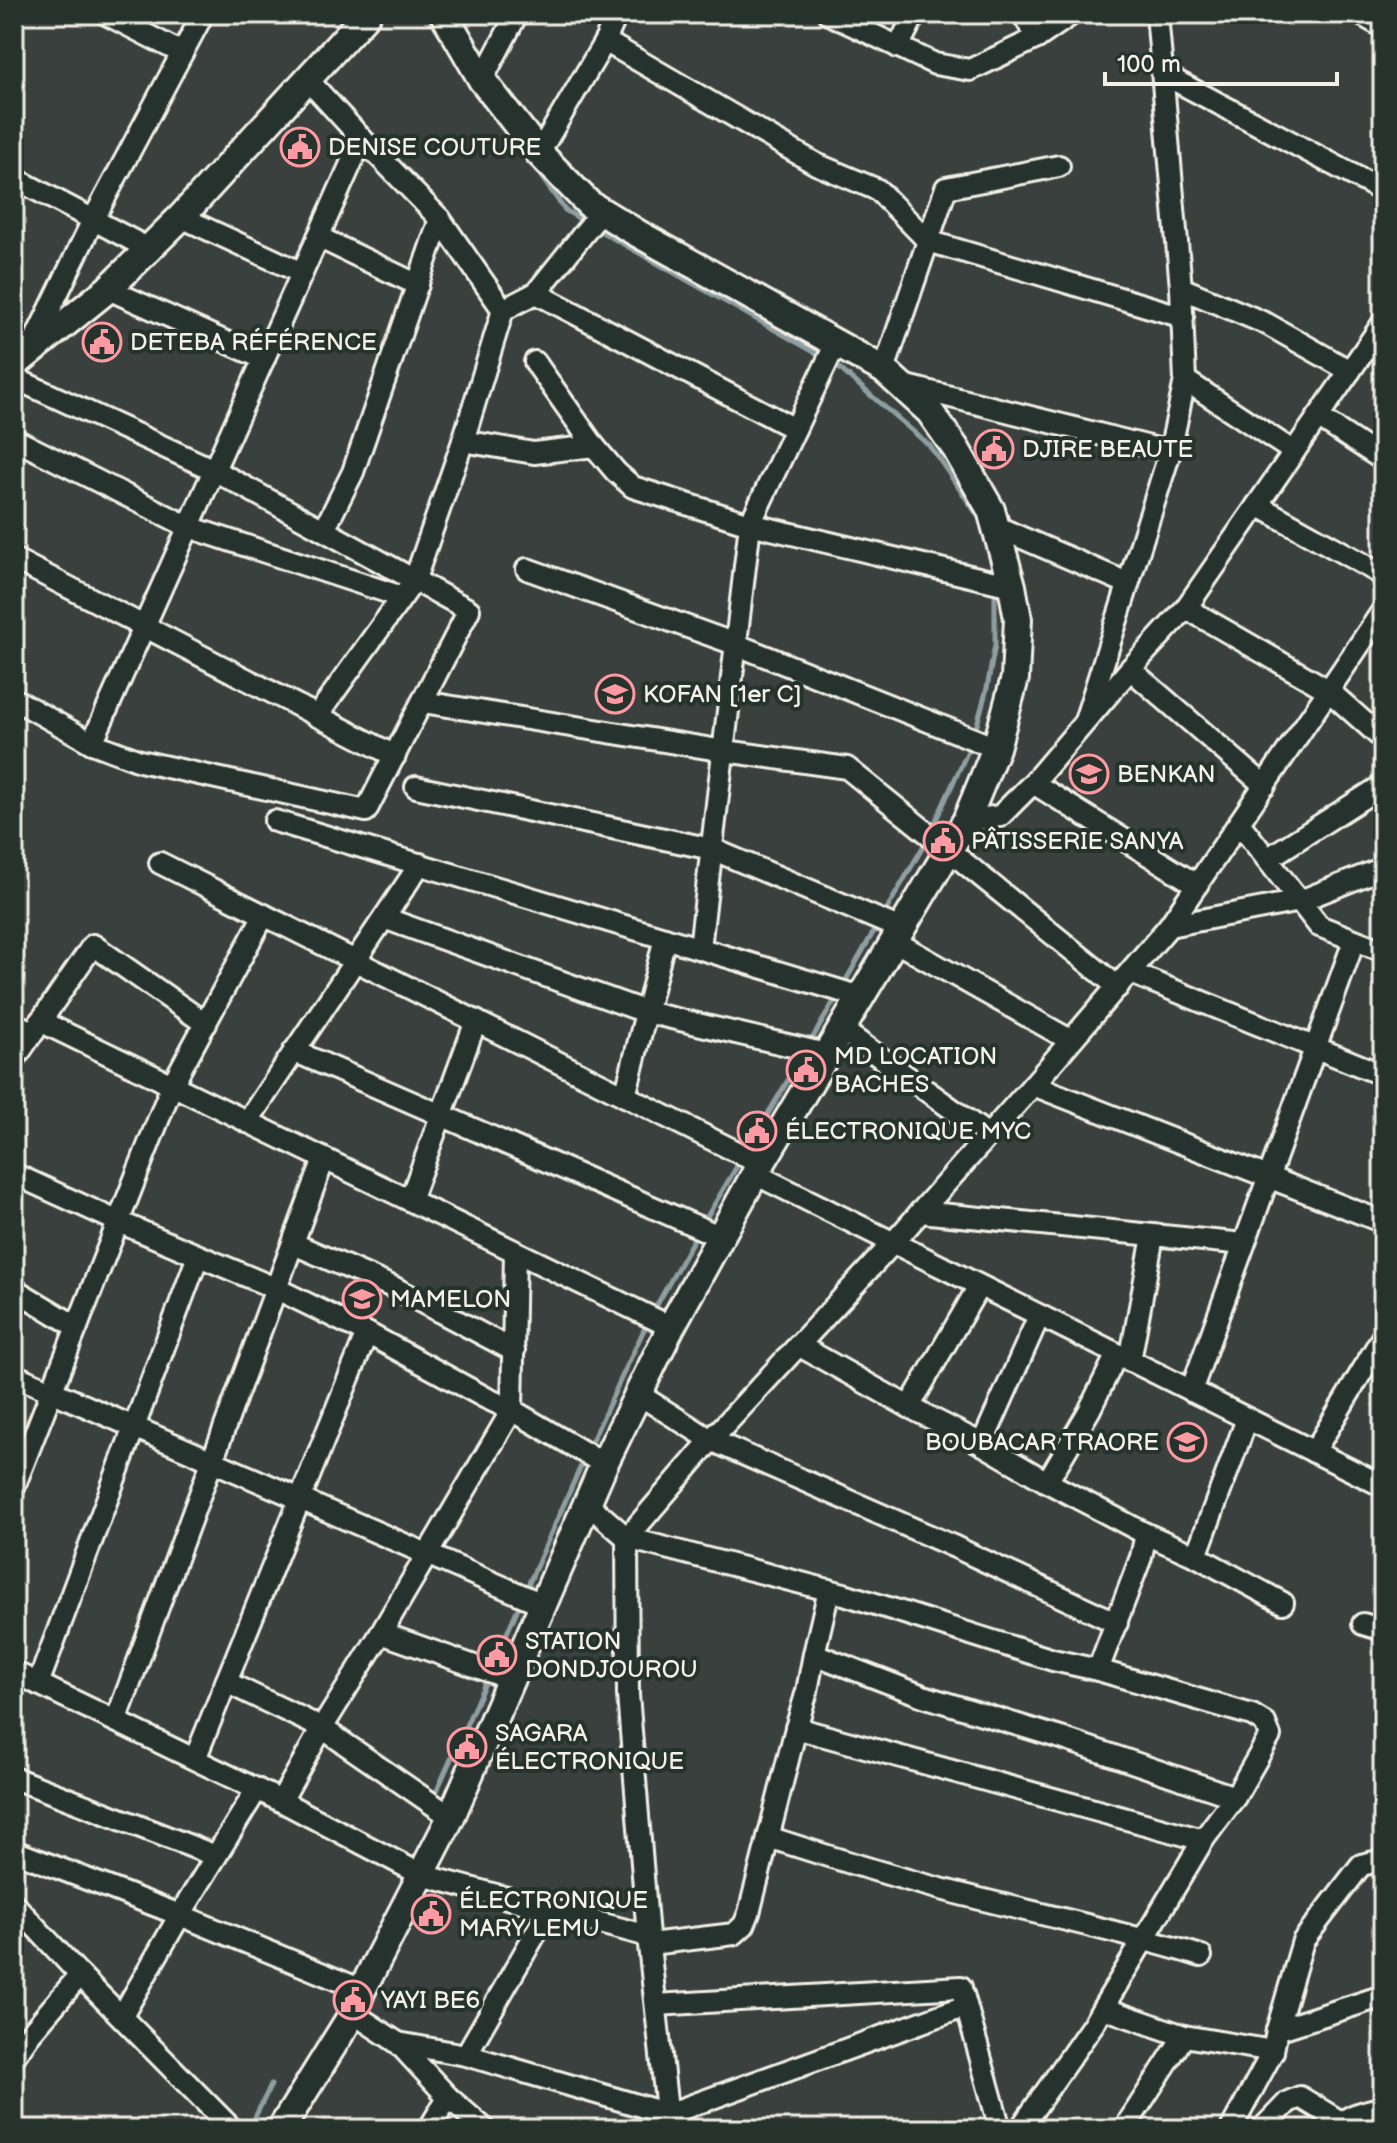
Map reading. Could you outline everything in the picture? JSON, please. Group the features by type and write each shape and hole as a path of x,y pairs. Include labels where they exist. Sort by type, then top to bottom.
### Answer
{"main road":[{"path":"18,366 108,289 181,217 367,14"},
{"path":"281,2129 358,2001 451,1817 604,1464 671,1327 758,1169 966,821 996,748 1015,678 1018,619 997,527 991,510 956,449 930,412 892,377 589,204 539,153 482,80 444,14"}],"street":[{"path":"106,14 182,53"},
{"path":"14,699 92,743 140,761 366,811 469,610 18,366 203,14"},
{"path":"482,80 517,14"},
{"path":"829,14 935,64 970,70 1037,38 1072,14"},
{"path":"898,47 915,14"},
{"path":"1023,14 1037,38"},
{"path":"1085,721 1170,452 1185,380 1181,288 1157,14"},
{"path":"1360,14 1383,27"},
{"path":"539,153 608,22 816,164 878,190 928,241 1183,317"},
{"path":"1163,74 1383,191"},
{"path":"308,80 440,219 503,310"},
{"path":"92,743 362,139"},
{"path":"1059,166 946,188 928,241 892,377 1170,452"},
{"path":"14,178 149,249"},
{"path":"317,716 415,579 463,441 503,310 536,293 601,212"},
{"path":"181,217 302,273"},
{"path":"324,530 353,472 440,219"},
{"path":"318,237 418,285"},
{"path":"1181,288 1267,324 1350,371"},
{"path":"108,289 264,359"},
{"path":"536,293 795,429"},
{"path":"966,821 1000,816 1033,783 1186,608 1383,323"},
{"path":"700,948 750,524 836,343"},
{"path":"535,362 594,446 633,487 750,524 1012,586"},
{"path":"1185,380 1294,452"},
{"path":"1318,417 1383,460"},
{"path":"14,439 189,527 402,597"},
{"path":"463,441 534,453 594,446"},
{"path":"1257,505 1383,575"},
{"path":"997,527 1127,583"},
{"path":"14,559 395,756"},
{"path":"527,569 735,644 996,748"},
{"path":"1186,608 1328,690 1383,739"},
{"path":"668,2122 628,1695 627,1538 711,1440 893,1243 1033,1085 1169,926 1383,610"},
{"path":"1130,669 1265,786"},
{"path":"423,702 847,768 948,850 1124,980 1316,1047 1383,1075"},
{"path":"1033,783 1197,885"},
{"path":"1267,859 1383,785"},
{"path":"416,787 712,849 897,935 1070,1040"},
{"path":"275,821 861,997"},
{"path":"1239,823 1319,926 1383,951"},
{"path":"160,863 625,1096 893,1243 1383,1486"},
{"path":"247,1122 420,864"},
{"path":"1169,926 1300,901 1383,868"},
{"path":"14,1487 172,1085 264,915"},
{"path":"384,918 646,1012 826,1054"},
{"path":"625,1096 665,938"},
{"path":"1191,1391 1354,941"},
{"path":"14,1060 93,945 206,1024"},
{"path":"410,1200 476,1021"},
{"path":"14,1024 37,1027 172,1085 671,1327"},
{"path":"841,1029 988,1135"},
{"path":"294,1051 721,1237"},
{"path":"1033,1085 1383,1222"},
{"path":"116,1721 324,1159"},
{"path":"14,1174 277,1289 367,1333 512,1410 604,1464"},
{"path":"920,1212 1244,1244"},
{"path":"1047,1482 1124,1358 1153,1236"},
{"path":"294,1244 395,1288 514,1351"},
{"path":"281,1801 512,1410 515,1252"},
{"path":"38,1684 198,1256"},
{"path":"909,1407 979,1286"},
{"path":"14,1289 77,1327"},
{"path":"982,1444 1039,1316"},
{"path":"195,1759 367,1333"},
{"path":"1314,1452 1383,1336"},
{"path":"798,1345 1047,1482 1283,1603"},
{"path":"14,1375 542,1604"},
{"path":"638,1394 711,1440 955,1547 1117,1623"},
{"path":"1196,1556 1247,1419"},
{"path":"587,1503 627,1538 829,1590 1053,1660 1252,1715 1265,1723 1270,1736 1235,1797 1203,1840 1103,2008 1020,2129"},
{"path":"1098,1670 1141,1557 1146,1534"},
{"path":"14,1672 257,1789 422,1875 649,1940 734,1934 744,1925 749,1913 807,1691 829,1590"},
{"path":"1363,1624 1383,1630"},
{"path":"381,1633 511,1679"},
{"path":"814,1654 923,1696 1064,1739 1235,1797"},
{"path":"226,1682 322,1728 451,1817"},
{"path":"796,1728 1203,1840"},
{"path":"14,1778 216,1856"},
{"path":"122,2016 257,1789"},
{"path":"768,1837 940,1889 1201,1956"},
{"path":"14,1851 180,1915 358,2001 448,2097 485,2129"},
{"path":"1231,2129 1273,2051 1303,1941 1361,1865 1383,1860"},
{"path":"14,1904 232,2129"},
{"path":"466,2055 549,1910"},
{"path":"14,2057 21,2030 80,1975"},
{"path":"656,2005 963,1989"},
{"path":"398,2043 466,2055 668,2122 963,1989"},
{"path":"963,1989 1000,2129"},
{"path":"1277,2030 1383,1996"},
{"path":"1103,2008 1184,2036 1273,2051"},
{"path":"1124,2129 1184,2036"},
{"path":"429,2129 448,2097"},
{"path":"1262,2129 1288,2102 1300,2097 1339,2125 1383,2107"}],"waterway":[{"path":"427,14 441,35"},
{"path":"530,161 565,210 587,223"},
{"path":"595,228 823,357"},
{"path":"832,362 930,446 983,523"},
{"path":"975,732 995,645 995,589"},
{"path":"931,831 972,742"},
{"path":"884,914 927,840"},
{"path":"842,987 877,926"},
{"path":"808,1046 837,996"},
{"path":"747,1149 803,1055"},
{"path":"702,1225 740,1161"},
{"path":"653,1312 697,1233"},
{"path":"588,1449 648,1321"},
{"path":"525,1592 584,1459"},
{"path":"493,1665 521,1601"},
{"path":"434,1797 489,1674"},
{"path":"249,2129 271,2085"}],"place":[{"name":"DENISE COUTURE","path":"300,147"},
{"name":"DETEBA RÉFÉRENCE","path":"102,342"},
{"name":"DJIRE BEAUTE","path":"994,449"},
{"name":"KOFAN [1er C]","path":"615,694"},
{"name":"BENKAN","path":"1089,774"},
{"name":"PÂTISSERIE SANYA","path":"943,841"},
{"name":"MD LOCATION BACHES","path":"806,1070"},
{"name":"ÉLECTRONIQUE MYC","path":"757,1131"},
{"name":"MAMELON","path":"362,1299"},
{"name":"BOUBACAR TRAORE","path":"1187,1442"},
{"name":"STATION DONDJOUROU","path":"497,1655"},
{"name":"SAGARA ÉLECTRONIQUE","path":"467,1747"},
{"name":"ÉLECTRONIQUE MARY LEMU","path":"431,1914"},
{"name":"YAYI BE6","path":"353,2000"}]}
